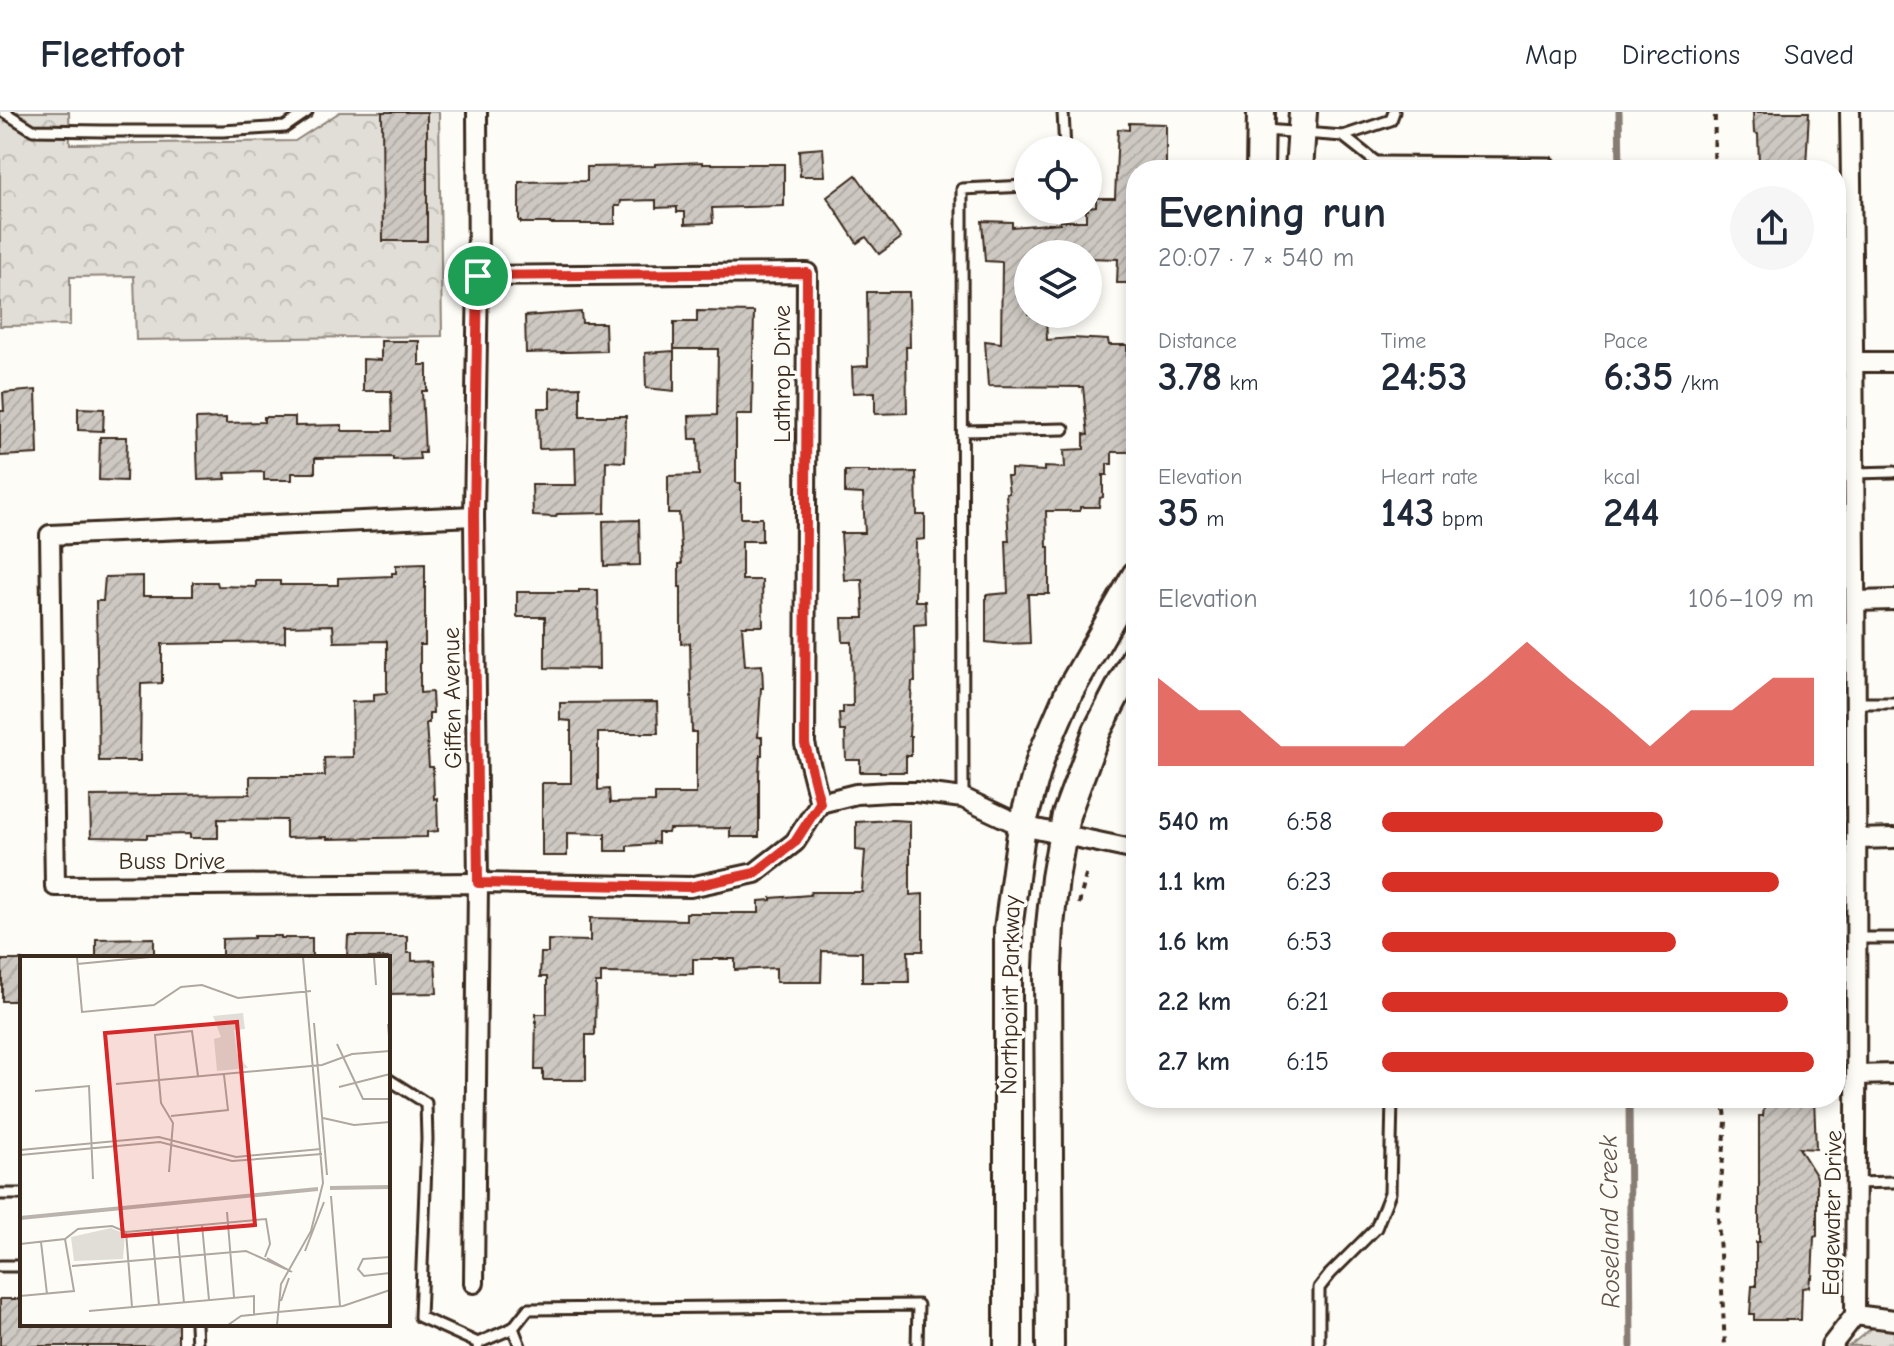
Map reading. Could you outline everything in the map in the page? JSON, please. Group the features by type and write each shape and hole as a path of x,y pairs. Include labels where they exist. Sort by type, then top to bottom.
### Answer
{"street":[{"name":"Giffen Avenue","path":"474,1283 478,883 474,516 477,112"},
{"name":"Edgewater Drive","path":"1846,312 1850,112"},
{"path":"1260,160 1261,121"},
{"path":"1300,160 1302,122"},
{"name":"Lathrop Drive","path":"478,276 807,273 805,744 820,803"},
{"path":"1846,362 1894,362"},
{"name":"Edgewater Drive","path":"1831,1346 1855,1315 1855,473 1846,373"},
{"name":"Buss Drive","path":"474,516 50,535 55,886 478,883 690,887 755,873 795,842 820,803"},
{"name":"Northpoint Parkway","path":"1008,1346 1008,929 1012,889 1022,826 1041,757 1069,692 1126,592"},
{"path":"1856,601 1894,600"},
{"name":"Northpoint Parkway","path":"1050,1346 1048,968 1055,878 1066,815 1097,731 1126,675"},
{"path":"820,803 856,794 890,792 963,798 1022,826 1126,848"},
{"path":"1856,839 1894,838"},
{"path":"1857,1075 1894,1074"},
{"path":"1855,1315 1894,1320"}],"lane":[{"path":"4,112 33,130 223,131 285,127 307,112"},
{"path":"1063,112 1064,136"},
{"path":"1343,136 1391,120 1394,112"},
{"path":"1261,121 1302,122 1343,136 1369,160"},
{"path":"963,798 962,189 1014,187"},
{"path":"963,431 1064,429"},
{"path":"1855,473 1894,472"},
{"path":"1856,703 1894,703"},
{"path":"1856,938 1894,938"},
{"path":"390,1080 426,1103 420,1317 478,1345 513,1328 528,1309 918,1305 917,1346"},
{"path":"1319,1346 1319,1288 1376,1228 1390,1193 1392,1108"},
{"path":"1856,1183 1894,1182"},
{"path":"196,1326 197,1346"},
{"path":"513,1328 520,1346"}],"path":[{"path":"1714,160 1715,112"},
{"path":"1725,1108 1718,1217 1725,1346"}],"green space":[{"path":"0,112 69,112 70,144 295,141 340,112 439,112 442,336 136,340 134,276 70,277 70,325 0,326"},
{"path":"1877,1324 1894,1326 1894,1346 1849,1346"}],"building":[{"path":"382,112 427,112 427,241 383,241"},
{"path":"1753,112 1809,112 1806,160 1759,160 1758,134 1754,133"},
{"path":"1129,123 1166,124 1166,160 1126,160 1126,283 1117,283 1118,259 1102,258 1102,240 1014,240 1014,328 1047,328 1047,340 1108,340 1109,345 1126,345 1126,452 1112,452 1112,464 1107,464 1107,475 1103,475 1103,497 1100,498 1099,507 1080,507 1080,511 1046,511 1049,594 1028,594 1030,643 986,642 986,595 1008,593 1007,476 1011,476 1011,469 1044,471 1044,467 1065,468 1064,450 1084,449 1084,434 1088,435 1083,387 988,386 985,341 1001,343 1002,262 985,261 982,221 1012,222 1012,227 1102,224 1102,198 1115,198 1118,129 1129,130"},
{"path":"823,148 825,176 800,176 799,150"},
{"path":"703,162 784,164 784,206 712,208 713,223 685,224 685,212 677,212 677,207 656,208 656,200 621,201 620,206 615,206 615,224 519,221 519,182 587,181 587,167"},
{"path":"856,175 901,238 879,254 866,237 857,243 827,197"},
{"path":"867,292 909,292 907,413 875,414 875,392 853,393 852,367 868,366"},
{"path":"697,311 754,312 752,415 736,415 736,483 741,483 741,518 762,518 762,541 742,541 742,580 762,580 763,626 742,626 745,666 762,665 758,737 762,737 759,837 730,837 730,828 669,829 668,833 658,833 658,843 627,846 627,851 605,851 605,834 567,833 567,856 542,856 542,783 571,783 571,721 560,720 560,703 657,702 658,733 598,733 598,790 609,789 610,803 655,802 655,794 696,794 696,732 692,732 690,643 681,644 679,513 668,513 668,476 699,475 698,439 690,439 689,416 717,415 718,349 674,349 674,322 697,322"},
{"path":"581,312 582,323 605,323 606,351 526,353 525,316"},
{"path":"381,341 419,341 419,365 427,365 427,391 422,391 425,453 419,453 420,459 315,458 315,473 292,473 292,480 264,480 264,472 225,473 226,479 198,480 196,419 226,418 226,423 264,422 264,417 295,417 295,426 342,425 342,431 392,431 391,391 363,391 363,359 381,360"},
{"path":"674,351 674,391 646,388 645,353"},
{"path":"580,387 580,416 626,416 625,462 606,461 605,513 533,516 532,485 576,485 575,448 539,449 538,408 550,408 550,388"},
{"path":"36,390 38,454 0,456 3,393"},
{"path":"78,408 104,409 103,431 78,430"},
{"path":"100,437 127,437 126,481 99,480"},
{"path":"845,471 916,472 917,515 925,515 925,539 916,540 915,601 925,601 926,624 914,625 915,682 912,682 909,736 911,756 906,756 906,772 860,772 860,760 846,760 845,731 840,731 839,713 843,713 843,706 853,706 852,642 843,642 842,618 864,618 862,579 844,580 841,533 865,533 863,494 845,493"},
{"path":"639,520 640,565 604,566 603,521"},
{"path":"425,564 425,645 420,645 420,693 432,692 433,713 429,713 429,723 426,723 429,767 433,767 434,799 437,798 438,831 427,832 427,837 286,838 286,820 218,819 218,838 190,838 190,834 147,835 147,838 91,837 90,796 250,794 250,776 325,776 324,758 353,757 352,702 374,701 374,694 387,693 387,641 334,642 333,625 285,626 285,642 162,644 162,683 141,684 140,761 99,761 96,601 103,601 105,577 143,576 143,596 193,596 193,582 256,587 256,581 280,581 280,585 338,585 338,578 392,576 396,573 396,565"},
{"path":"598,590 599,669 545,668 545,617 517,617 517,592"},
{"path":"910,821 910,895 923,894 923,951 908,951 909,982 862,982 862,952 822,951 821,982 776,982 776,968 735,970 735,959 693,959 693,974 601,973 601,983 596,983 595,1035 586,1035 586,1080 543,1080 543,1070 535,1070 536,1014 547,1014 547,977 540,977 541,953 548,953 548,940 590,941 590,918 686,920 686,913 759,913 759,901 771,898 810,895 811,892 862,892 865,851 856,850 856,822"},
{"path":"348,936 407,936 407,953 412,953 412,961 435,960 437,993 390,994 390,956 347,956"},
{"path":"154,938 154,956 96,956 96,939"},
{"path":"312,938 312,956 222,956 222,939"},
{"path":"2,960 20,960 20,1001 2,1001"},
{"path":"1764,1108 1814,1108 1816,1149 1799,1148 1817,1177 1817,1236 1814,1237 1812,1278 1809,1287 1802,1288 1801,1320 1754,1320 1754,1314 1750,1314 1752,1286 1756,1286 1756,1242 1759,1242 1759,1116 1763,1116"},
{"path":"0,1299 20,1299 20,1326 178,1326 178,1346 0,1346"}],"waterway":[{"name":"Roseland Creek","path":"1619,112 1620,160"},
{"name":"Roseland Creek","path":"1629,1108 1631,1346"}],"route":[{"path":"807,273 805,744 820,803 795,842 755,873 690,887 478,883 474,516 478,276 807,273"}]}
